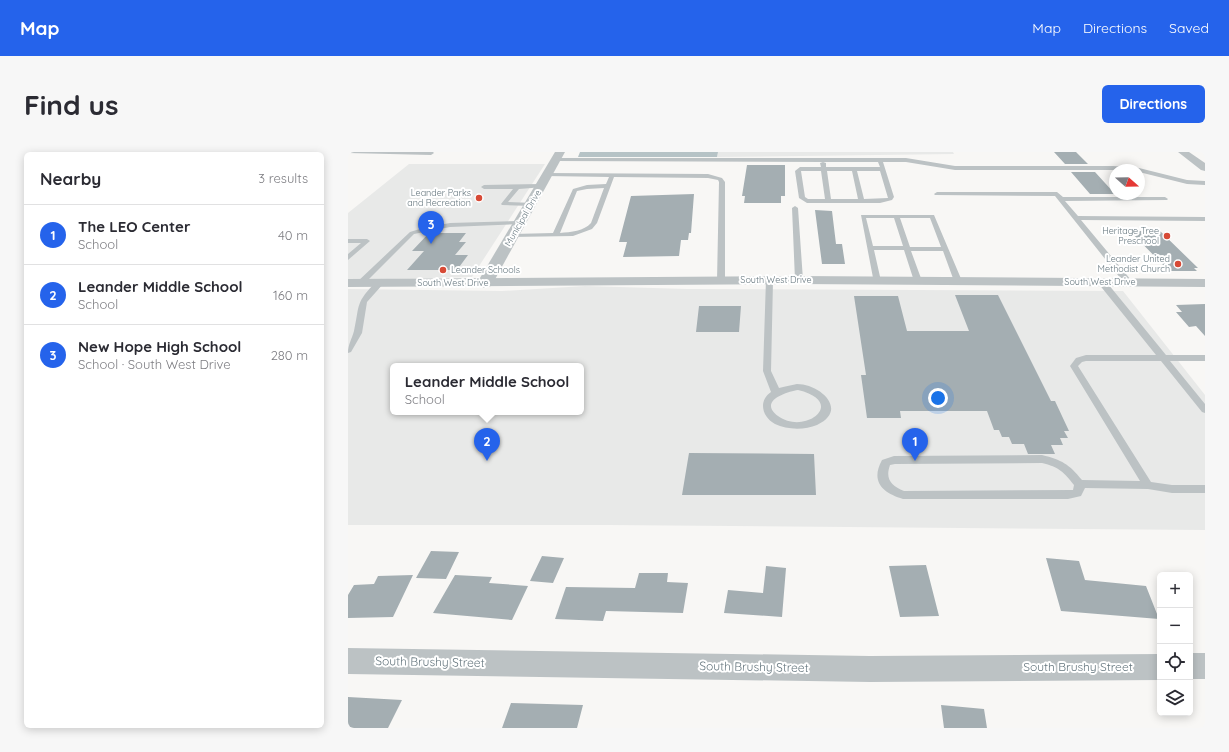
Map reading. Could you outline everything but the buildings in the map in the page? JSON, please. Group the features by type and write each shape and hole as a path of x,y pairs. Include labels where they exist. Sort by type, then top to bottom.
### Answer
{"street":[{"path":"1183,152 1205,168"},
{"name":"Municipal Drive","path":"485,283 532,204 558,156"},
{"name":"South West Drive","path":"354,283 877,280 1205,283"},
{"name":"South Brushy Street","path":"348,661 870,669 1157,667"},
{"path":"1193,666 1205,666"}],"lane":[{"path":"348,152 430,154"},
{"path":"735,152 735,160"},
{"path":"558,156 735,160 906,160 955,168 1109,168"},
{"path":"822,159 828,201"},
{"path":"880,160 883,169 891,197 890,199 880,201 807,201 802,198 798,171 824,169 883,169"},
{"path":"854,169 861,201"},
{"path":"1145,172 1187,182 1205,183"},
{"path":"513,236 573,234 590,228 594,223 612,175"},
{"path":"484,187 517,187 545,181 612,175 698,175 715,177 720,179 722,182 721,281"},
{"path":"556,234 575,190 587,187 608,186"},
{"path":"517,187 504,204 532,204"},
{"path":"937,194 1056,194 1128,282"},
{"path":"1061,199 1165,199"},
{"path":"795,208 799,280"},
{"path":"877,280 863,216 932,216 958,281"},
{"path":"896,216 918,281"},
{"path":"1076,218 1205,220"},
{"path":"354,283 412,233 419,230 491,223 521,223"},
{"path":"348,241 367,240 348,258"},
{"path":"870,248 945,249"},
{"path":"769,281 767,371 776,392"},
{"path":"1101,281 1205,410"},
{"path":"348,350 357,338 364,300 380,282"},
{"path":"1148,485 1074,366 1079,360 1086,358 1205,358"},
{"path":"798,387 809,389 825,400 827,407 824,415 818,421 807,425 795,426 783,424 773,419 767,412 766,405 769,398 776,392 786,388 798,387"},
{"path":"1042,459 1058,463 1068,470 1079,484 1080,487 1077,493 1068,496 903,495 891,490 883,482 882,471 886,463 894,460 1042,459"},
{"path":"1079,484 1148,485 1172,489 1205,489"}],"shaded area":[{"path":"580,152 718,152 717,157 578,157"},
{"path":"718,152 953,152 954,154 717,157"},
{"path":"409,164 545,164 472,277 348,280 348,213"},
{"path":"585,286 687,289 1123,291 1205,395 1205,530 608,525 348,525 348,289 502,291"}],"place":[{"name":"Leander Parks and Recreation","path":"479,198"},
{"name":"Heritage Tree Preschool","path":"1167,236"},
{"name":"New Hope High School","path":"431,244"},
{"name":"Leander United Methodist Church","path":"1178,264"},
{"name":"Leander Schools","path":"443,270"},
{"name":"Leander Middle School","path":"487,461"},
{"name":"The LEO Center","path":"915,461"}]}
